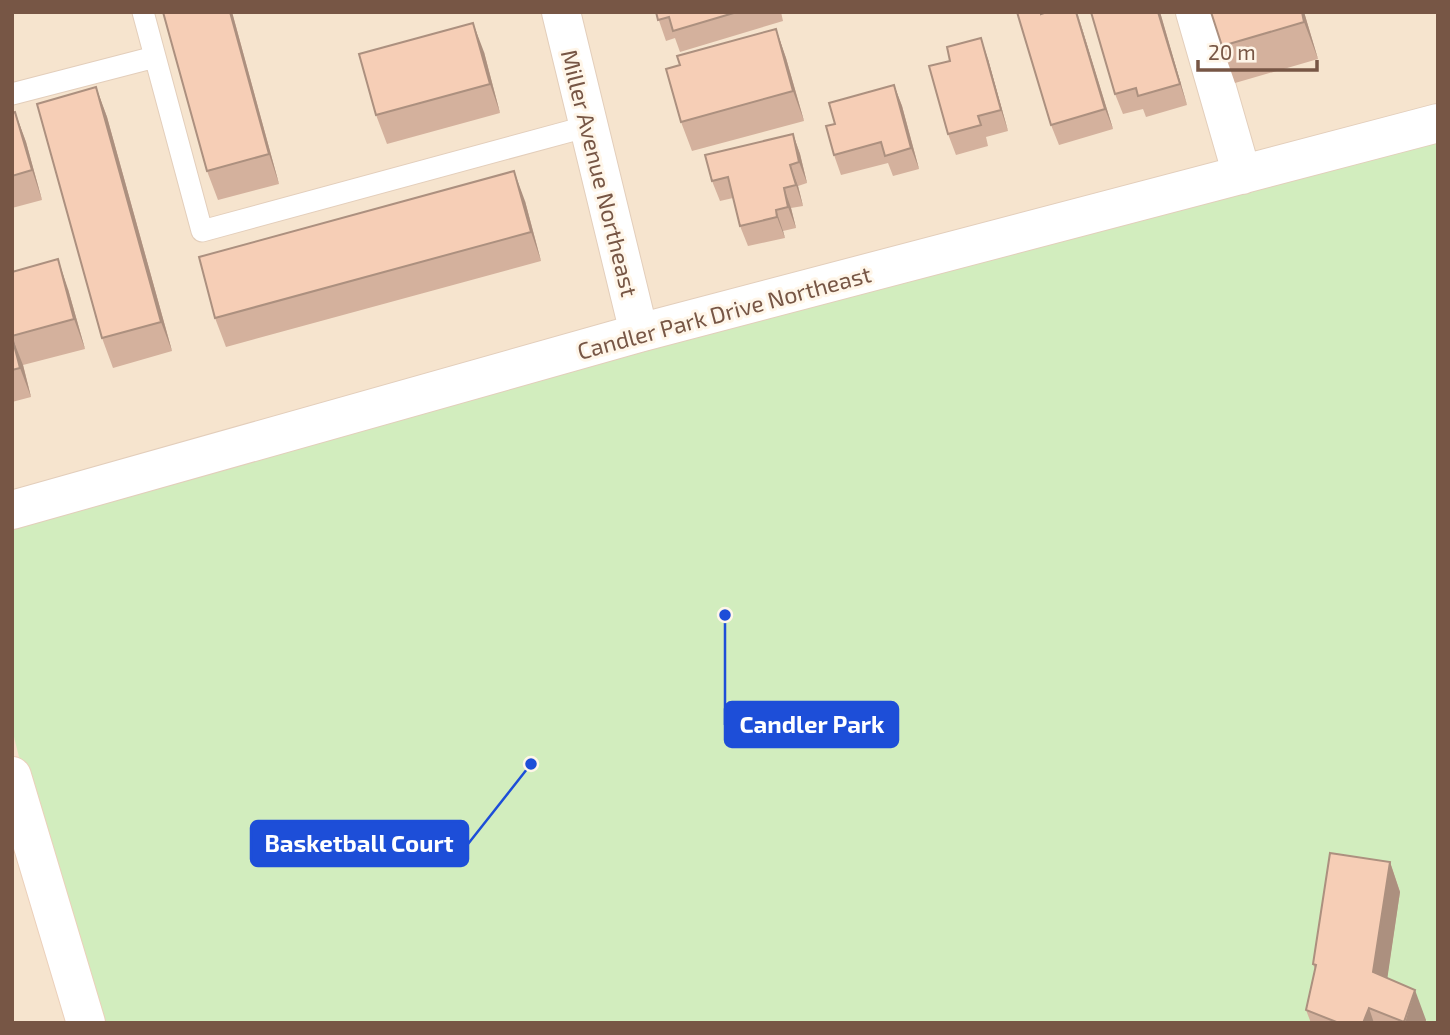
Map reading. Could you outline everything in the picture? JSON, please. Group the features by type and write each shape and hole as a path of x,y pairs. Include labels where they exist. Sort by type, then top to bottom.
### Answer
{"street":[{"name":"Miller Avenue Northeast","path":"561,12 639,333"},
{"path":"1195,12 1242,175"},
{"name":"Candler Park Drive Northeast","path":"12,510 639,333 1438,123"},
{"path":"12,776 86,1023"}],"lane":[{"path":"143,12 202,231 589,126"},
{"path":"12,94 155,57"}],"shaded area":[{"path":"12,12 1438,12 1438,110 12,500"},
{"path":"12,729 22,762 86,1023 12,1023"}],"green space":[{"path":"1438,110 1438,1023 86,1023 12,729 12,500"}],"building":[{"path":"163,12 230,12 269,154 207,171"},
{"path":"656,12 737,12 673,31 669,17 658,20"},
{"path":"1017,12 1076,12 1105,109 1051,125"},
{"path":"1091,12 1158,12 1180,84 1138,96 1136,88 1115,94"},
{"path":"1211,12 1302,12 1304,22 1222,46"},
{"path":"473,23 490,84 376,115 359,54"},
{"path":"776,29 793,91 681,122 666,69 680,65 677,56"},
{"path":"981,38 1001,110 978,116 981,125 948,134 929,66 950,61 947,47"},
{"path":"894,85 911,148 885,156 881,142 834,155 826,126 835,124 829,103"},
{"path":"96,87 161,322 102,338 37,104"},
{"path":"15,112 32,170 12,176 12,113"},
{"path":"793,134 799,162 790,165 796,185 784,188 788,207 776,210 777,217 740,226 728,177 712,181 705,155"},
{"path":"514,171 531,232 215,318 199,257"},
{"path":"58,259 74,319 12,336 12,272"},
{"path":"12,337 20,368 12,370"},
{"path":"1330,853 1390,862 1373,972 1415,990 1404,1022 1369,1008 1363,1023 1339,1023 1306,1010 1316,965 1313,964"}],"place":[{"name":"Candler Park","path":"725,615"},
{"name":"Basketball Court","path":"531,764"}]}
